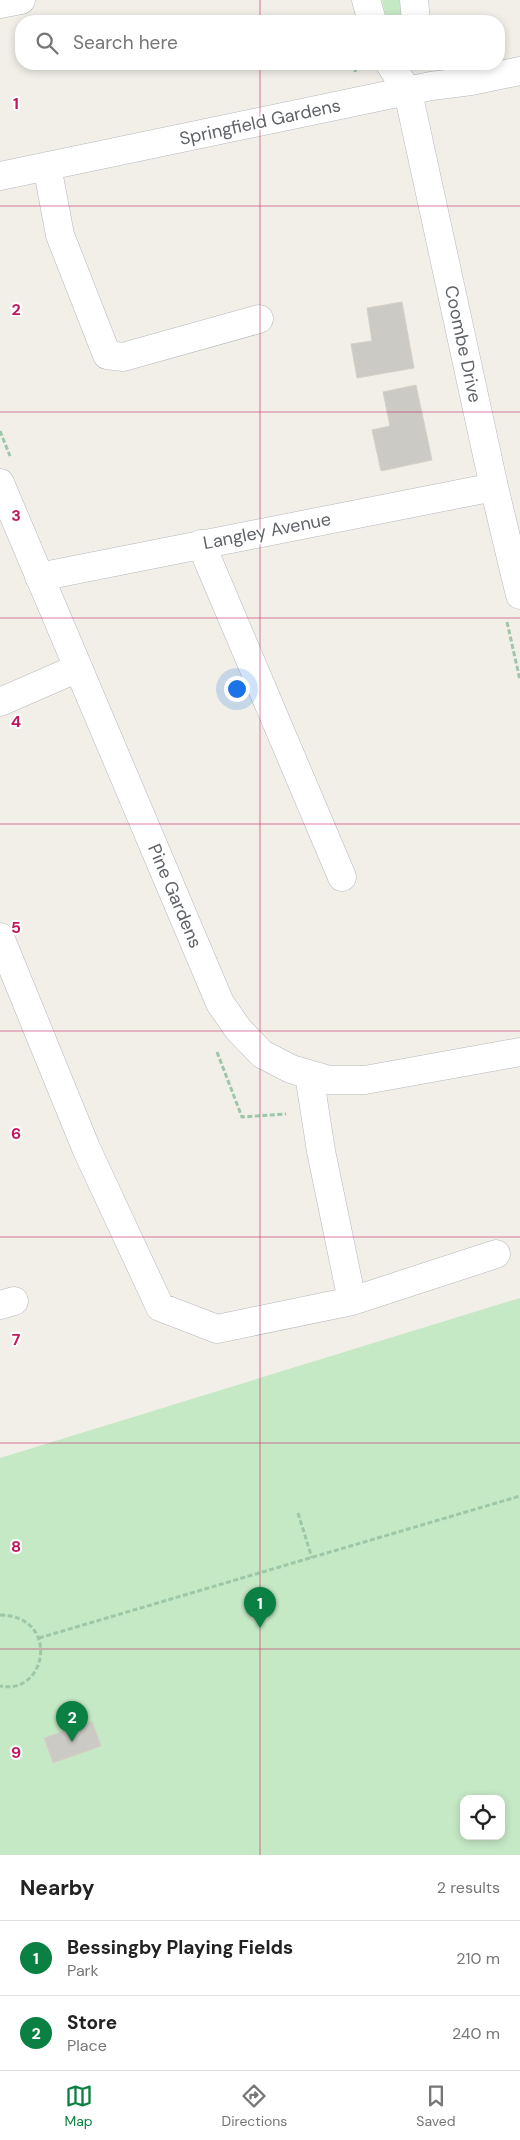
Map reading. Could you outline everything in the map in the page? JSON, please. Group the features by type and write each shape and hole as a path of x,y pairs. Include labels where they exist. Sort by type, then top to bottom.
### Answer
{"street":[{"path":"0,4 21,0"},
{"path":"366,0 370,15"},
{"path":"414,0 415,15"},
{"name":"Coombe Drive","path":"394,70 408,92"},
{"name":"Coombe Drive","path":"411,70 408,92 494,487 520,595"},
{"name":"Springfield Gardens","path":"0,176 431,86 471,81 520,71"},
{"path":"46,166 60,235 107,355 122,357 259,319"},
{"name":"Pine Gardens","path":"0,483 220,1003 238,1029 262,1054 292,1069 329,1080 365,1080 520,1052"},
{"name":"Langley Avenue","path":"39,576 494,487"},
{"path":"201,544 342,877"},
{"path":"0,702 78,668"},
{"path":"0,937 86,1148 160,1307 217,1329 352,1301 496,1254"},
{"path":"309,1074 321,1151 352,1301"}],"path":[{"path":"0,431 11,457"},
{"path":"39,1638 520,1496"},
{"path":"298,1513 312,1558"},
{"path":"0,1615 13,1616 24,1620 33,1628 39,1638 42,1649 40,1661 35,1672 27,1680 16,1685 0,1686"}],"green space":[{"path":"382,0 399,0 402,15 386,15"},
{"path":"520,1298 520,1855 0,1855 0,1458"}],"building":[{"path":"402,302 414,368 357,378 351,344 372,341 367,308"},
{"path":"416,385 432,460 381,471 372,430 390,426 383,392"},
{"path":"92,1721 101,1746 53,1763 44,1738"}],"place":[{"name":"Bessingby Playing Fields","path":"260,1628"},
{"name":"Store","path":"72,1742"}]}
